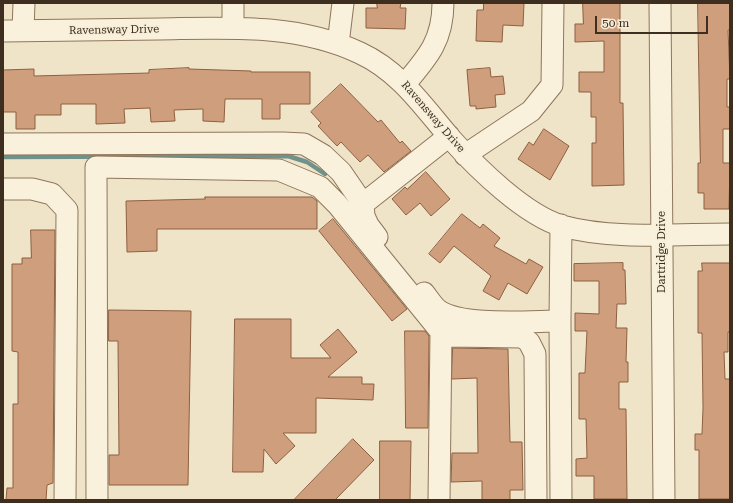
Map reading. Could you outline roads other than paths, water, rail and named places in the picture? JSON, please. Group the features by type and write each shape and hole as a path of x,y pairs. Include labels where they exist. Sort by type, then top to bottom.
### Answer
{"street":[{"path":"23,30 24,3"},
{"path":"233,3 233,28"},
{"path":"338,44 343,3"},
{"path":"405,84 430,55 439,35 443,13 443,3"},
{"path":"465,155 530,111 552,85 553,3"},
{"name":"Dartridge Drive","path":"660,3 664,500"},
{"name":"Ravensway Drive","path":"3,31 233,28 291,32 338,44 362,54 391,72 405,84 465,155 518,201 543,217 561,225 612,233 730,234"},
{"path":"363,204 449,136"},
{"path":"3,144 304,144 323,155 341,172 363,204 364,216 368,225 438,310 454,317 471,320 560,321"},
{"path":"97,500 96,167 279,170 320,187 337,204 441,332 450,336 522,337 533,348 536,500"},
{"path":"3,189 32,189 52,194 67,210 65,500"},
{"path":"561,225 561,500"},
{"path":"439,500 441,332"}],"waterway":[{"path":"3,157 288,156 307,162 325,174"}]}
